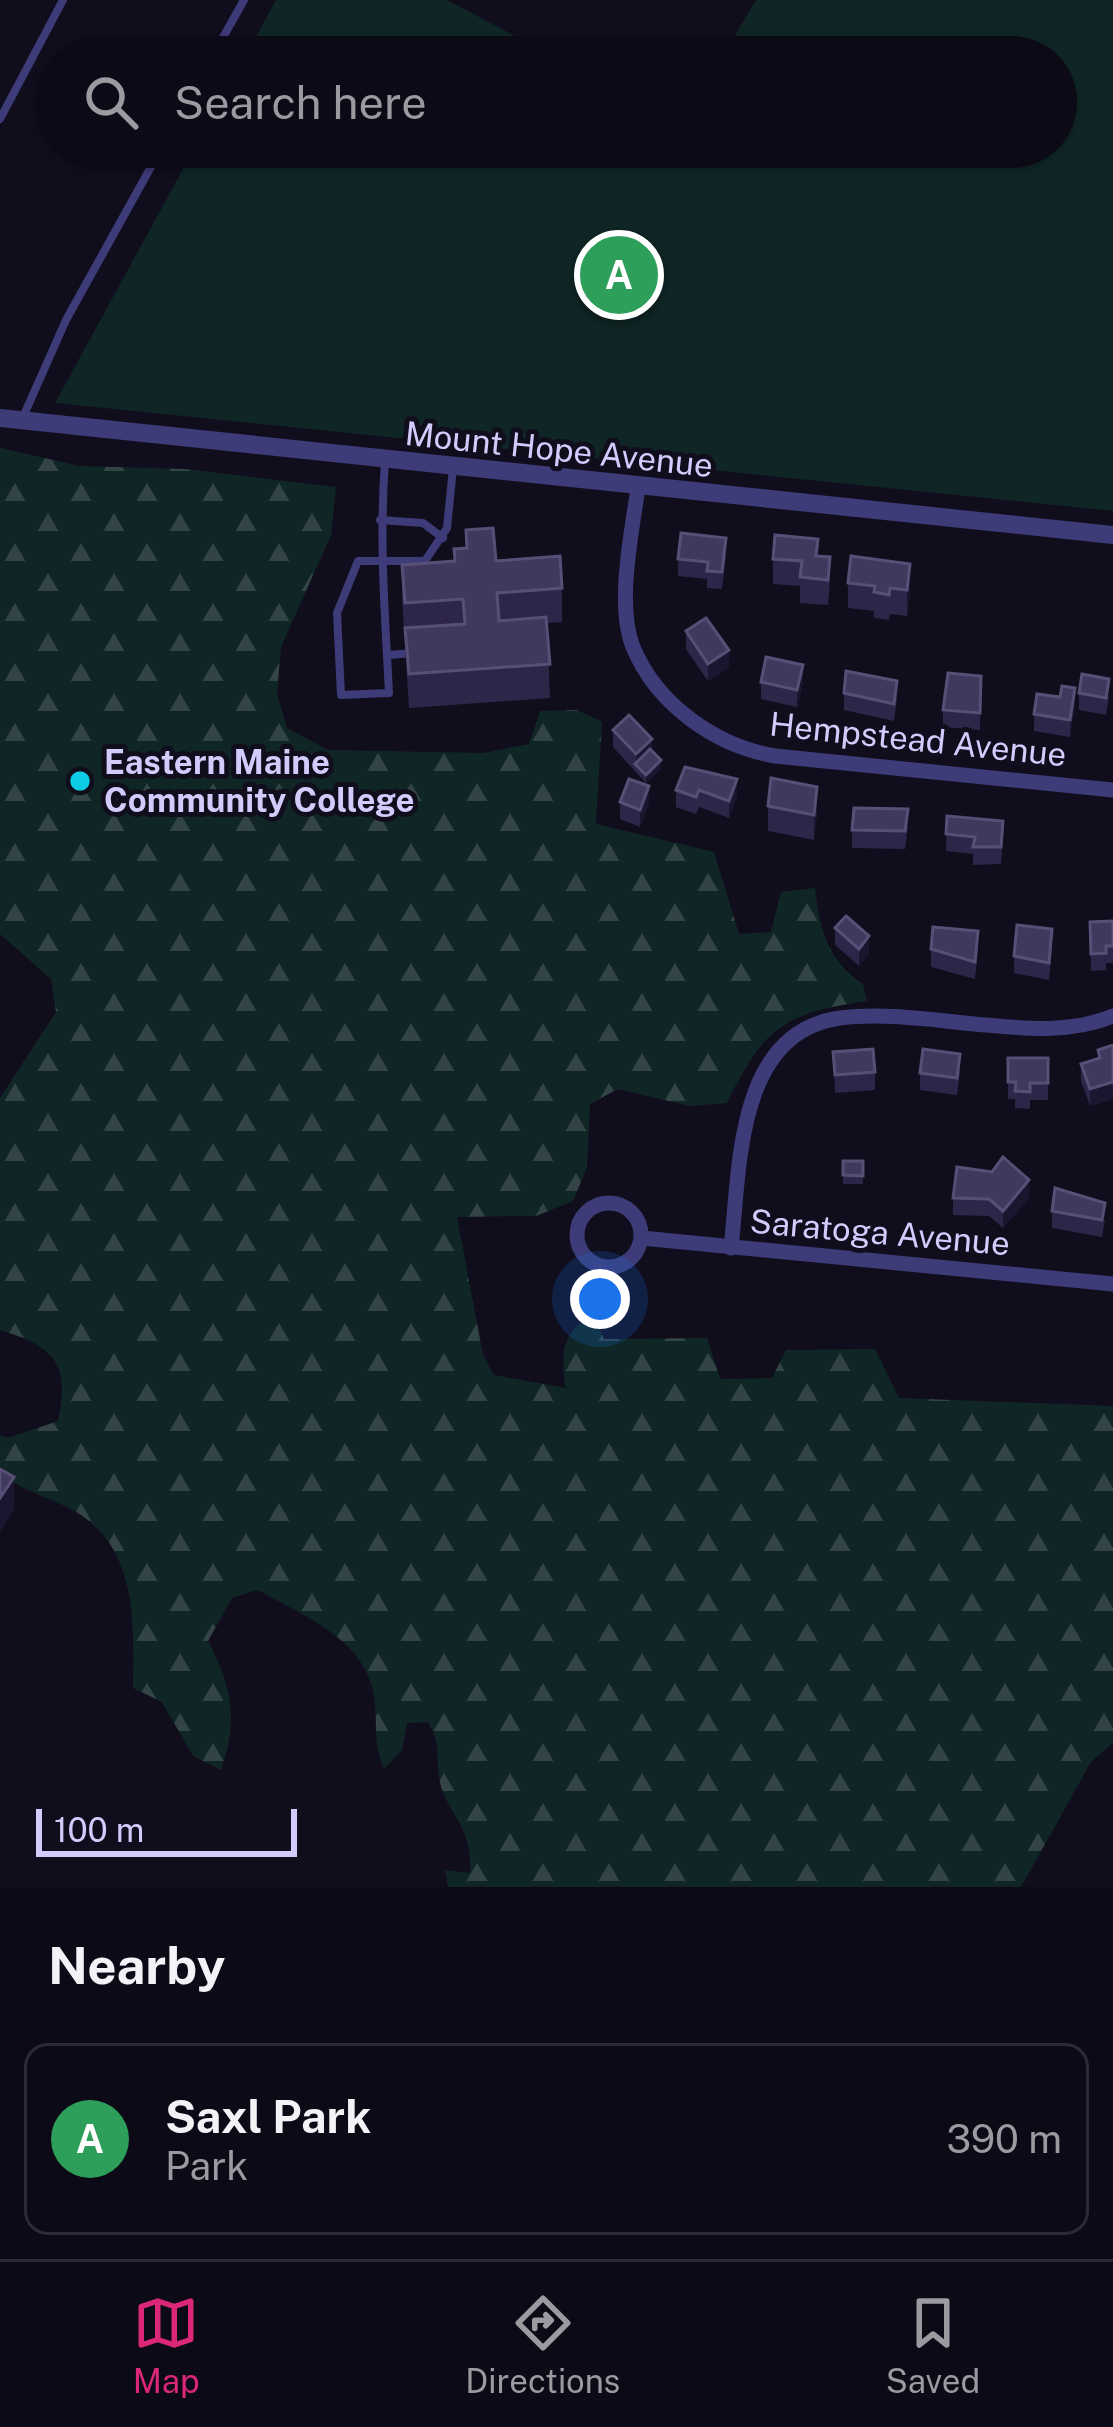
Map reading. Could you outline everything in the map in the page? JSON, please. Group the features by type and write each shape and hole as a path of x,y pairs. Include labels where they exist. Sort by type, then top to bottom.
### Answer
{"street":[{"name":"Mount Hope Avenue","path":"0,418 1113,535"},
{"name":"Hempstead Avenue","path":"638,488 627,572 632,644 666,696 707,732 741,750 776,756 1113,790"},
{"path":"731,1248 746,1116 762,1072 803,1034 840,1018 1056,1029 1113,1016"},
{"path":"619,1203 637,1216 642,1238 626,1263 605,1267 580,1250 577,1229 588,1210 619,1203"},
{"name":"Saratoga Avenue","path":"642,1238 1113,1284"}],"lane":[{"path":"44,36 63,0"},
{"path":"224,36 244,0"},
{"path":"0,119 36,51"},
{"path":"22,422 38,376 151,168"},
{"path":"385,460 380,520 381,561 389,693 341,695 337,613 358,561 381,561 425,560 443,538 453,468"},
{"path":"380,520 423,523 443,538"},
{"path":"387,656 433,651"}],"green space":[{"path":"276,0 447,0 515,36 256,36"},
{"path":"756,0 1113,0 1113,511 55,403 184,168 1077,168 1077,36 735,36"},
{"path":"0,448 80,466 185,469 336,487 331,535 281,647 277,694 287,728 328,750 483,753 529,744 540,711 577,710 602,722 596,824 714,852 739,934 771,932 781,892 815,888 827,943 841,965 863,984 867,1001 815,1011 780,1028 753,1057 727,1103 690,1106 618,1089 590,1104 587,1167 573,1201 536,1216 457,1217 483,1355 494,1375 566,1388 563,1365 569,1336 593,1314 604,1339 707,1338 720,1379 772,1378 786,1350 875,1349 899,1398 1113,1406 1113,1743 1091,1762 1021,1887 448,1887 445,1870 470,1873 470,1855 442,1788 428,1722 407,1723 402,1750 384,1769 371,1682 349,1647 315,1621 258,1590 232,1598 208,1641 230,1704 230,1735 221,1770 193,1756 162,1702 133,1688 127,1585 107,1540 67,1507 0,1474 0,1435 8,1438 58,1421 62,1385 60,1372 46,1351 0,1330 0,1098 56,1012 51,979 0,934"}],"building":[{"path":"493,528 496,561 560,556 562,588 497,593 499,621 546,617 550,664 409,674 405,628 465,624 463,599 405,603 402,565 455,561 454,549 467,548 466,530"},
{"path":"681,533 726,538 722,572 707,571 708,562 678,559"},
{"path":"775,535 818,539 816,556 830,557 828,580 800,577 802,561 773,559"},
{"path":"851,556 910,564 907,590 890,588 889,595 874,592 875,586 848,583"},
{"path":"706,618 729,650 708,664 686,631"},
{"path":"766,657 803,665 797,690 761,682"},
{"path":"846,671 897,681 894,704 844,693"},
{"path":"948,673 981,676 980,713 943,710"},
{"path":"1082,674 1109,679 1106,698 1079,693"},
{"path":"1062,686 1075,688 1070,720 1034,714 1037,694 1060,697"},
{"path":"629,715 652,739 636,754 613,730"},
{"path":"650,749 661,760 646,775 635,764"},
{"path":"685,767 737,779 729,801 699,790 696,797 676,790"},
{"path":"771,778 817,787 814,815 768,806"},
{"path":"629,779 649,786 640,810 620,802"},
{"path":"854,808 908,809 905,831 852,830"},
{"path":"947,816 1003,821 1001,847 973,847 975,837 946,834"},
{"path":"846,916 869,936 859,949 835,928"},
{"path":"1113,921 1113,946 1106,946 1106,953 1091,954 1090,922"},
{"path":"1017,925 1052,929 1049,963 1014,956"},
{"path":"933,927 978,931 975,962 931,949"},
{"path":"1113,1045 1113,1082 1090,1089 1081,1064 1100,1058 1098,1050"},
{"path":"873,1049 875,1072 835,1075 833,1052"},
{"path":"923,1049 960,1054 957,1078 920,1073"},
{"path":"1008,1058 1048,1058 1048,1083 1030,1083 1030,1092 1015,1091 1016,1082 1008,1082"},
{"path":"1003,1157 1029,1180 1003,1211 989,1199 953,1198 957,1167 992,1172"},
{"path":"843,1161 863,1161 863,1176 843,1175"},
{"path":"1055,1188 1105,1203 1102,1220 1052,1211"},
{"path":"0,1469 14,1477 0,1498"}],"place":[{"name":"Saxl Park","path":"619,275"},
{"name":"Eastern Maine Community College","path":"80,781"}]}
